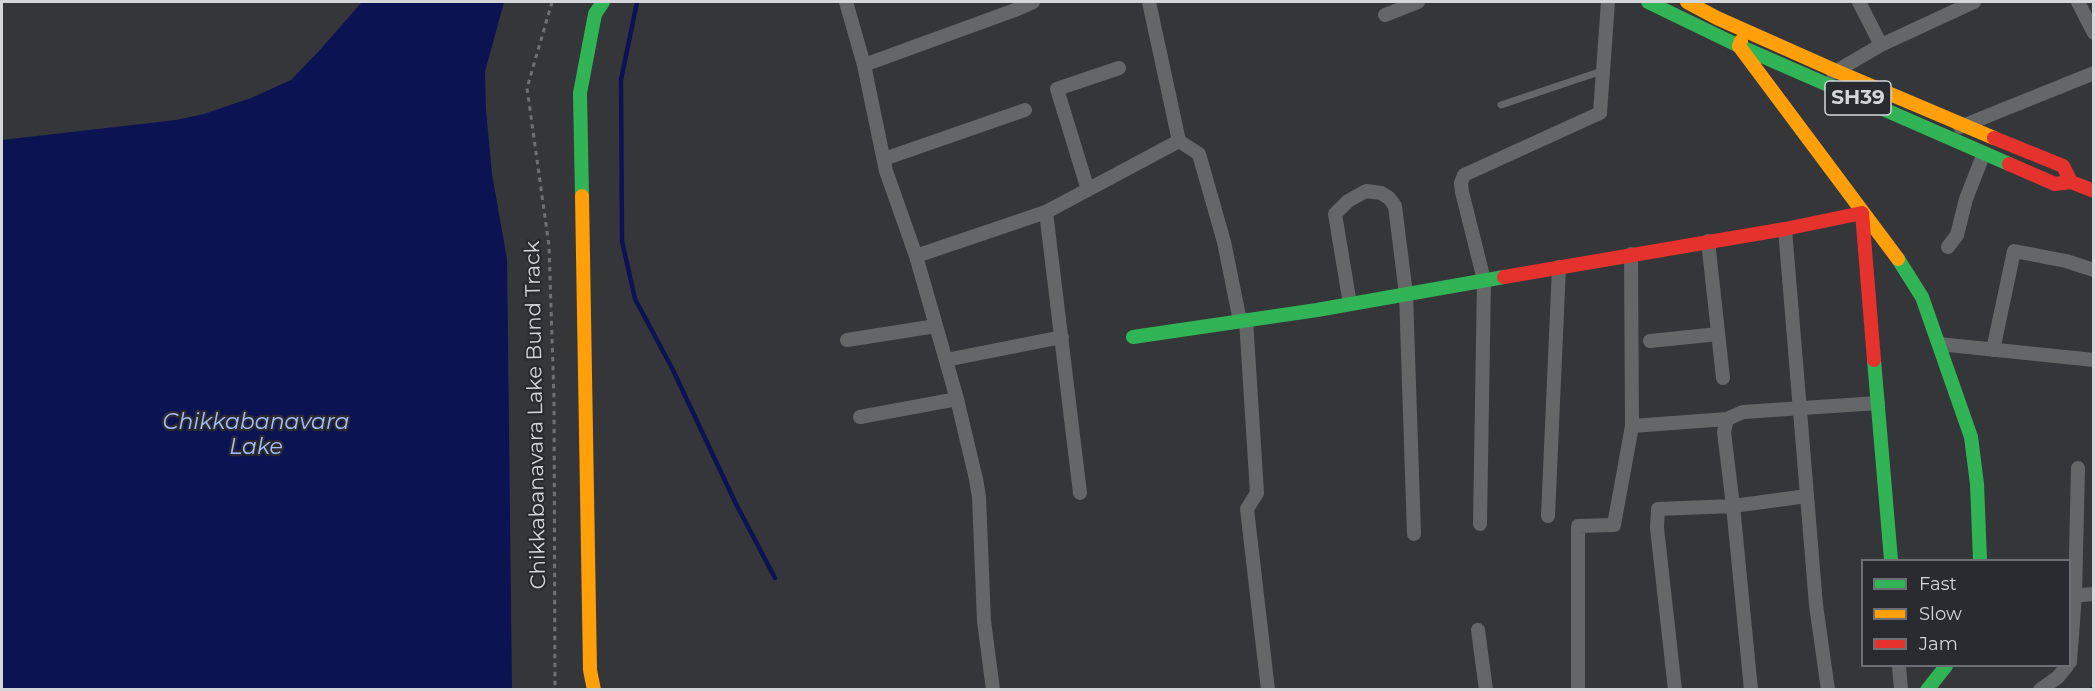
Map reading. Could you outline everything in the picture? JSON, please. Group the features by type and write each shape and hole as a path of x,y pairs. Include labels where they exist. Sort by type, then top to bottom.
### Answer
{"street":[{"path":"594,690 590,670 580,93 596,14 603,2"},
{"path":"846,2 864,65 884,159 916,256 957,399 978,497 984,621 993,690"},
{"path":"864,65 1033,2"},
{"path":"1149,2 1179,141 1199,153 1243,321 1257,493 1246,509 1268,690"},
{"path":"1385,15 1418,2"},
{"path":"1480,524 1484,280 1462,192 1464,175 1600,113 1608,2"},
{"name":"SH39","path":"1648,2 1739,46 2055,184 2071,182 2094,191"},
{"path":"1687,2 1962,126 2063,166 2071,182"},
{"path":"1859,2 1881,45"},
{"path":"1818,81 1881,45 1974,2"},
{"path":"2078,2 2094,33"},
{"path":"1745,30 1739,46 1908,273 1922,297 1971,437 1977,484 1980,559"},
{"path":"1088,190 1057,89 1119,68"},
{"path":"1941,134 2094,73"},
{"path":"884,159 1025,110"},
{"path":"916,256 1046,212 1179,141"},
{"path":"1948,247 1957,235 1966,199 1984,153"},
{"path":"1350,304 1335,214 1348,201 1365,191 1381,193 1395,206 1406,294 1414,534"},
{"path":"1046,212 1080,493"},
{"path":"1133,337 1350,304 1785,229 1862,213"},
{"path":"1862,213 1891,559"},
{"path":"1785,229 1816,605 1828,690"},
{"path":"1708,241 1723,378"},
{"path":"1993,350 2014,251 2066,261 2094,270"},
{"path":"1578,690 1578,526 1614,525 1632,426 1631,254"},
{"path":"1548,516 1559,267"},
{"path":"847,340 936,326"},
{"path":"1650,341 1718,334"},
{"path":"946,360 1062,337"},
{"path":"1939,345 2094,360"},
{"path":"860,417 957,399"},
{"path":"1632,426 1727,419 1743,412 1878,403"},
{"path":"1727,419 1724,432 1751,690"},
{"path":"2071,612 2078,468"},
{"path":"1676,690 1657,528 1658,509 1732,506 1807,496"},
{"path":"2072,595 2094,594"},
{"path":"1478,630 1486,690"},
{"path":"1899,667 1901,690"},
{"path":"1927,690 1945,667"},
{"path":"2040,690 2058,677 2066,667"}],"lane":[{"path":"1501,105 1602,71"}],"path":[{"name":"Chikkabanavara Lake Bund Track","path":"552,2 527,88 549,246 555,398 555,690"}],"water":[{"name":"Chikkabanavara Lake","path":"362,2 504,2 485,72 492,174 507,259 512,689 2,689 2,140 176,120 204,114 251,98 291,80"}],"waterway":[{"path":"637,2 621,80 622,241 635,299 672,368 736,504 775,578"}],"traffic: fast":[{"path":"582,196 580,93 595,14 603,2"},
{"path":"1648,2 1739,46 2009,164"},
{"path":"1898,259 1922,297 1971,437 1977,484 1980,559"},
{"path":"1133,337 1317,310 1504,277"},
{"path":"1874,360 1891,559"},
{"path":"1927,690 1945,667"}],"traffic: slow":[{"path":"1687,2 1717,18 1836,71 1994,138"},
{"path":"1741,41 1739,46 1898,259"},
{"path":"582,196 590,670 594,690"}],"traffic: jam":[{"path":"1994,138 2063,166 2071,182"},
{"path":"2009,164 2055,184 2071,182 2094,191"},
{"path":"1504,277 1785,229 1862,213 1874,360"}]}
